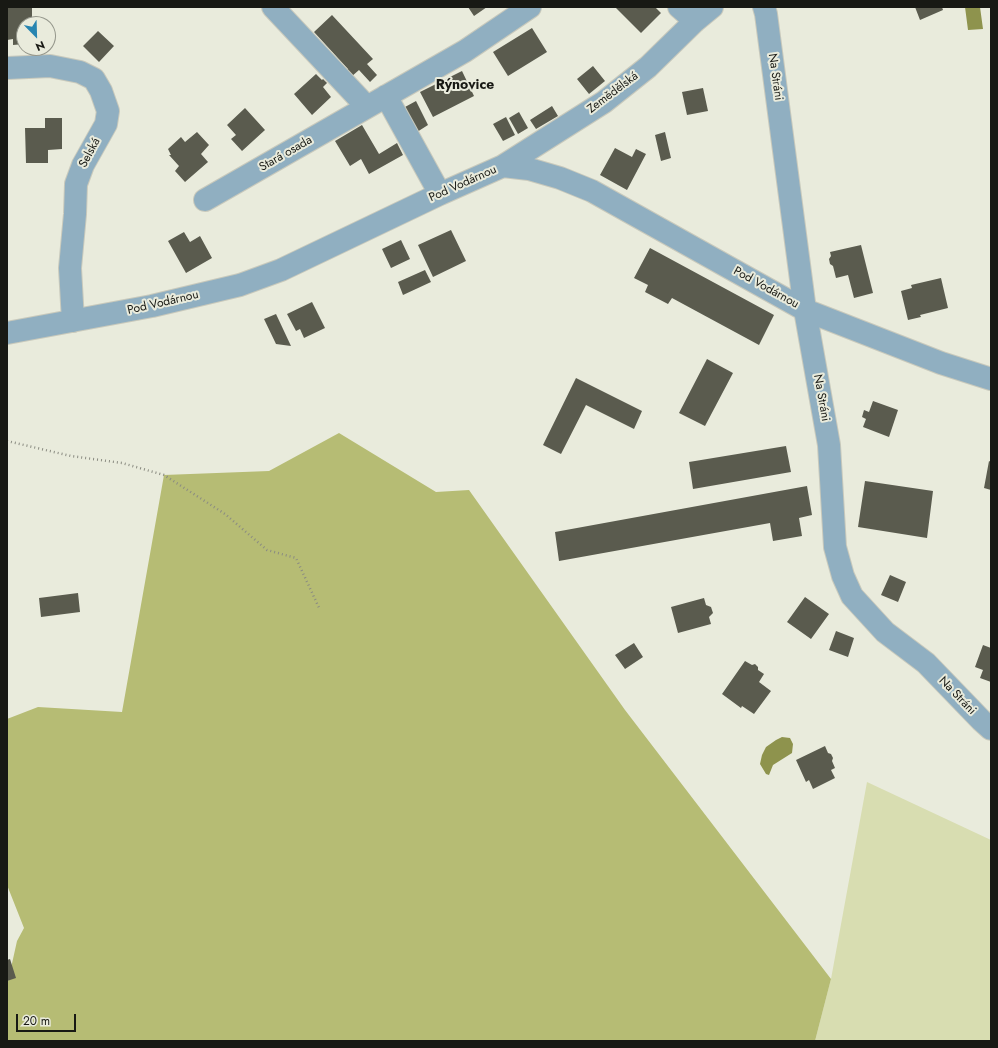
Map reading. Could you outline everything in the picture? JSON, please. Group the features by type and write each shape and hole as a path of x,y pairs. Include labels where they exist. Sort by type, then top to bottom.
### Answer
{"street":[{"path":"273,7 367,108"},
{"name":"Stará osada","path":"206,200 465,51 530,7"},
{"path":"679,7 695,21"},
{"name":"Zemědělská","path":"503,166 604,102 648,67 695,21 712,7"},
{"name":"Na Stráni","path":"764,7 805,310 829,445 835,547 843,576 852,596 885,632 926,663 991,729"},
{"name":"Selská","path":"7,68 50,66 80,72 94,79 101,91 108,111 106,124 83,165 76,184 70,268 73,321"},
{"path":"386,96 440,194"},
{"name":"Pod Vodárnou","path":"7,333 152,306 240,285 281,270 440,194 503,166 529,169 560,178 592,191 805,310 941,363 991,379"}],"path":[{"path":"7,441 71,456 122,463 164,475 224,514 267,550 296,558 320,610"}],"shaded area":[{"path":"965,7 980,7 983,29 968,30"},
{"path":"339,433 436,492 469,490 625,710 831,979 815,1041 7,1041 7,986 17,941 24,928 7,885 7,719 38,707 122,712 164,475 269,471"},
{"path":"782,737 790,738 793,744 792,753 773,765 769,775 766,774 760,764 762,755 766,747"},
{"path":"867,782 991,840 991,1041 815,1041 831,979"}],"building":[{"path":"7,7 32,7 32,16 16,16 16,45 13,45 13,39 7,40"},
{"path":"468,7 487,7 474,16"},
{"path":"615,7 655,7 661,13 641,33"},
{"path":"915,7 942,7 943,10 920,20"},
{"path":"332,15 373,59 367,64 377,75 370,82 359,70 351,77 346,71 348,69 314,32"},
{"path":"532,28 547,52 508,76 493,52"},
{"path":"98,31 114,46 99,62 83,46"},
{"path":"593,66 605,81 589,94 577,79"},
{"path":"462,71 474,96 433,117 420,92"},
{"path":"316,74 327,83 323,87 331,97 312,115 294,94"},
{"path":"703,88 708,111 687,115 682,92"},
{"path":"416,101 428,125 417,132 405,107"},
{"path":"552,106 558,116 536,129 530,120"},
{"path":"245,108 265,130 242,151 231,139 236,135 227,125"},
{"path":"519,112 528,128 518,134 509,118"},
{"path":"506,117 515,135 503,141 493,124"},
{"path":"45,118 62,118 62,149 48,150 48,163 26,163 25,128 45,128"},
{"path":"362,125 379,154 397,143 403,155 369,174 361,159 350,166 335,141"},
{"path":"197,132 209,145 201,154 208,162 185,182 175,171 179,166 169,155 171,155 168,149 181,137 185,142"},
{"path":"665,132 671,158 661,161 655,135"},
{"path":"615,148 632,157 636,149 646,154 627,190 600,175"},
{"path":"451,230 466,261 433,277 418,245"},
{"path":"184,232 190,242 200,236 212,258 186,273 168,241"},
{"path":"401,240 410,259 391,268 382,249"},
{"path":"861,245 873,293 854,298 848,275 836,278 833,266 830,264 829,259 831,256 830,252"},
{"path":"650,248 774,315 759,345 672,298 668,304 645,292 648,285 634,278"},
{"path":"425,270 431,282 403,295 398,282"},
{"path":"941,278 948,308 920,315 921,317 908,320 901,291 912,288 911,285"},
{"path":"312,302 325,328 304,338 300,329 296,331 287,314"},
{"path":"276,314 291,346 276,344 264,319"},
{"path":"707,359 733,373 705,426 679,413"},
{"path":"576,378 642,411 634,429 586,405 561,454 543,445"},
{"path":"873,401 898,410 889,437 863,427 866,419 862,417 864,410 869,412"},
{"path":"786,446 791,472 693,489 689,462"},
{"path":"989,461 991,462 991,490 984,488"},
{"path":"865,481 933,491 927,538 858,527"},
{"path":"807,486 812,515 799,518 802,536 773,541 770,523 559,561 555,532"},
{"path":"890,575 906,582 898,602 881,595"},
{"path":"78,593 80,612 41,617 39,598"},
{"path":"805,597 829,614 811,639 787,622"},
{"path":"704,598 706,605 711,607 713,613 709,617 711,624 678,633 671,607"},
{"path":"836,631 854,638 848,657 829,650"},
{"path":"634,643 643,657 625,669 615,655"},
{"path":"983,645 991,648 991,682 980,678 983,670 975,667"},
{"path":"745,661 752,665 755,664 758,667 758,670 764,674 759,682 771,691 754,714 742,706 741,708 722,694"},
{"path":"825,746 828,753 831,754 833,758 832,761 835,768 831,770 835,778 813,789 809,780 806,782 796,760"},
{"path":"10,959 16,978 7,981 7,960"}],"district":[{"name":"Rýnovice","path":"465,86"}]}
